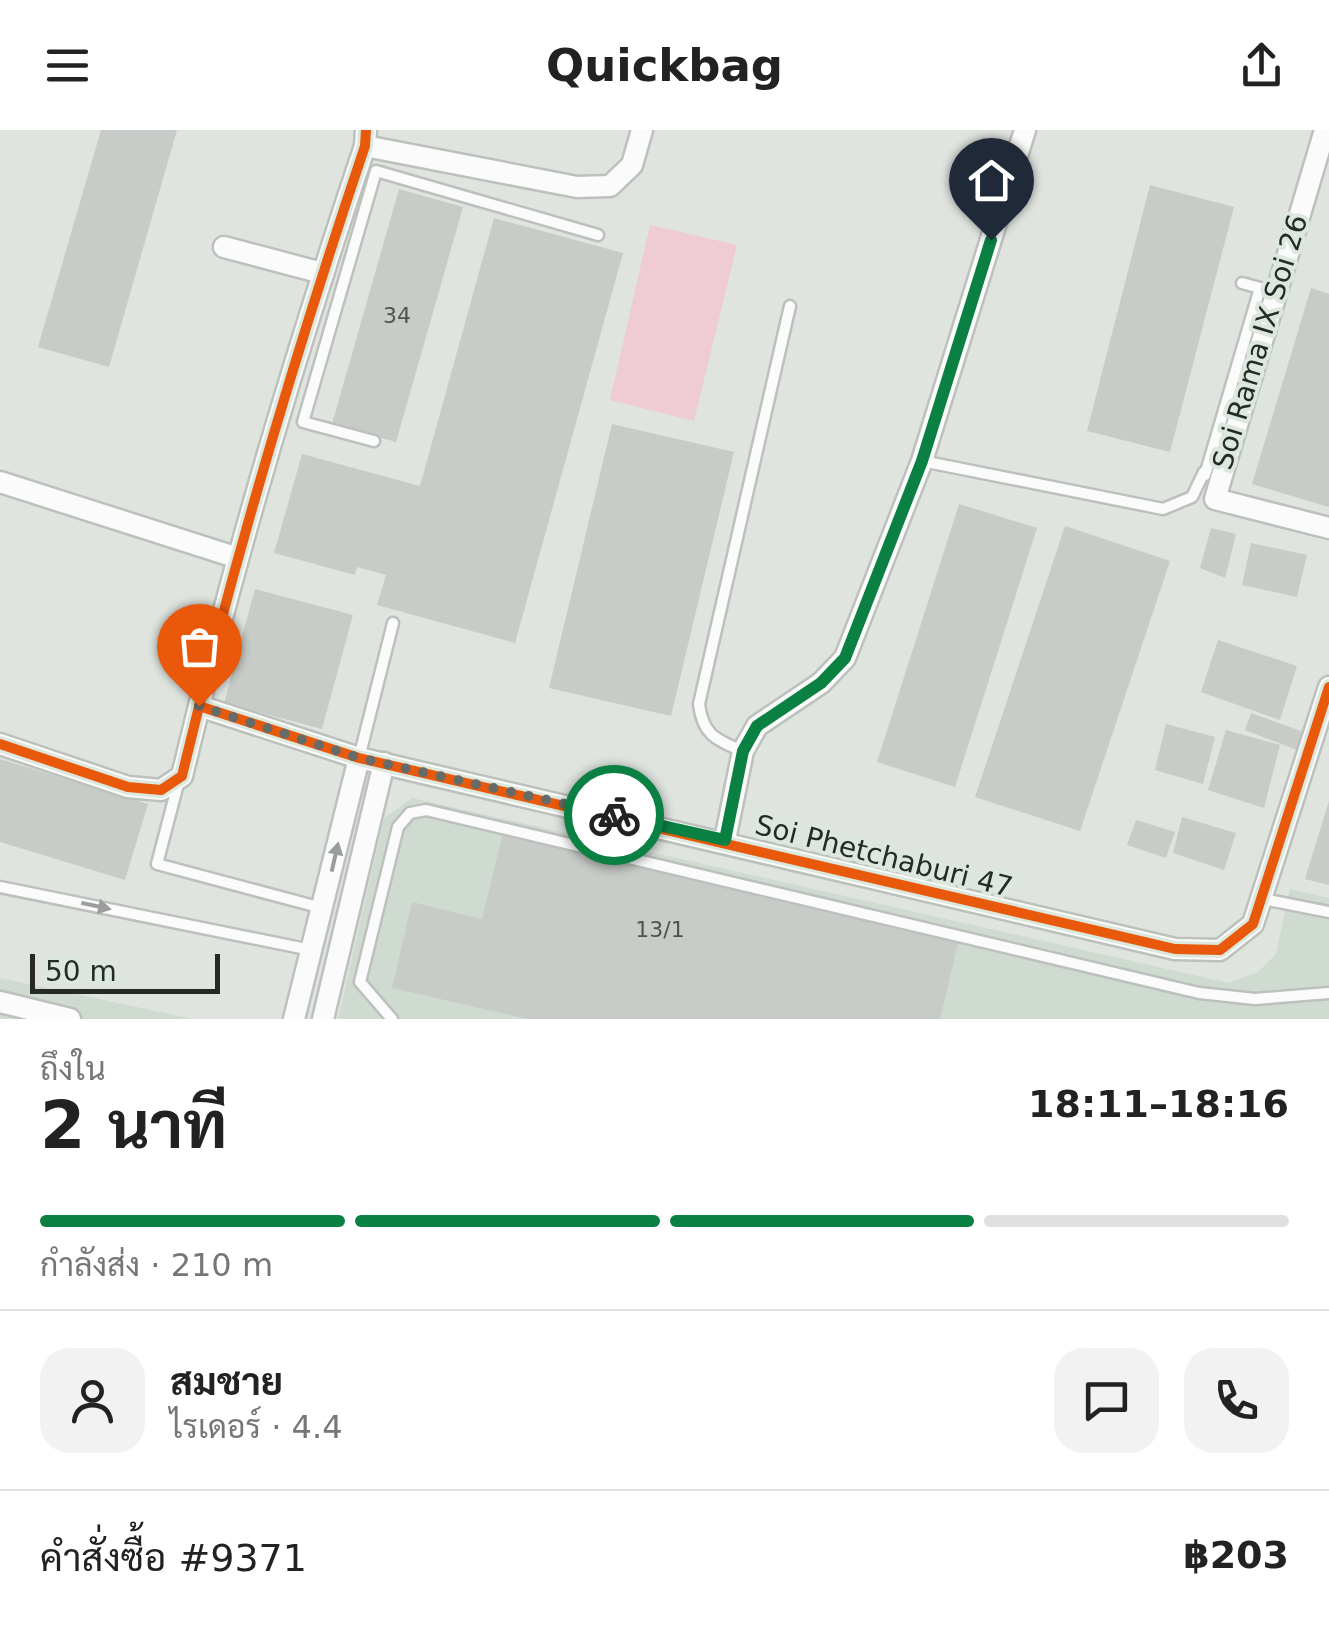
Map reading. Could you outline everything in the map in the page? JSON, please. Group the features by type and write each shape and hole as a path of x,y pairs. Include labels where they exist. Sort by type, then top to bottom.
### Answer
{"street":[{"path":"0,744 128,788 161,790 179,778 235,557 366,138 577,187 610,186 632,165 642,130"},
{"path":"725,840 743,751 757,726 821,683 845,658 922,461 1026,130"},
{"name":"Soi Rama IX Soi 26","path":"1325,130 1268,290 1209,480 1215,499 1228,505 1329,528"},
{"path":"224,247 320,280"},
{"path":"0,482 235,557"},
{"name":"Soi Phetchaburi 47","path":"199,706 359,758 725,840 1175,948 1220,950 1236,942 1253,924 1329,686"},
{"path":"294,1019 359,758"},
{"path":"322,1019 384,763"},
{"path":"311,950 337,956"},
{"path":"0,1002 70,1019"}],"lane":[{"path":"374,441 303,422 376,171 598,235"},
{"path":"320,280 340,292"},
{"path":"1242,283 1268,290"},
{"path":"743,751 712,738 702,727 699,704 790,306"},
{"path":"922,461 1163,509 1192,497 1209,480"},
{"path":"359,758 394,623"},
{"path":"179,778 157,864 323,908"},
{"path":"392,1019 360,982 398,827 410,813 426,810 1198,994 1255,998 1329,994"},
{"path":"0,887 311,950"},
{"path":"1263,899 1329,912"}],"shaded area":[{"path":"650,225 737,245 694,421 610,400"},
{"path":"412,798 1229,983 1258,972 1276,954 1290,889 1329,898 1329,1019 338,1019 384,818"},
{"path":"0,978 193,1019 0,1019"}],"building":[{"path":"101,130 177,130 109,367 38,347"},
{"path":"1150,185 1234,207 1170,452 1087,431"},
{"path":"399,189 463,207 396,442 332,424"},
{"path":"494,218 623,253 515,643 377,605 386,575 357,567 355,575 274,553 302,454 420,486"},
{"path":"1311,288 1329,294 1329,507 1252,484"},
{"path":"612,424 734,452 671,716 549,688"},
{"path":"959,504 1037,528 955,787 877,762"},
{"path":"1065,526 1170,561 1080,831 975,797"},
{"path":"1211,528 1236,534 1225,578 1200,568"},
{"path":"1251,543 1307,555 1297,597 1242,585"},
{"path":"255,589 353,615 322,729 224,703"},
{"path":"1218,640 1297,666 1280,720 1201,692"},
{"path":"1251,713 1304,732 1297,750 1245,730"},
{"path":"1166,724 1215,737 1203,784 1155,770"},
{"path":"1226,730 1280,745 1264,808 1208,790"},
{"path":"0,759 148,804 125,880 0,842"},
{"path":"1329,801 1329,885 1305,879"},
{"path":"1182,817 1236,833 1224,870 1173,853"},
{"path":"1136,820 1175,832 1166,858 1127,845"},
{"path":"503,833 959,939 940,1019 528,1019 392,988 412,902 482,919"}],"cycle path":[{"path":"0,744 128,787 161,790 182,776 244,537 365,146 366,130"},
{"path":"199,706 359,758 1175,949 1220,950 1253,924 1329,687"}],"way so far":[{"path":"199,706 359,758 614,815"}],"route":[{"path":"614,815 725,840 743,751 757,726 821,683 845,658 922,461 991,240"}]}
